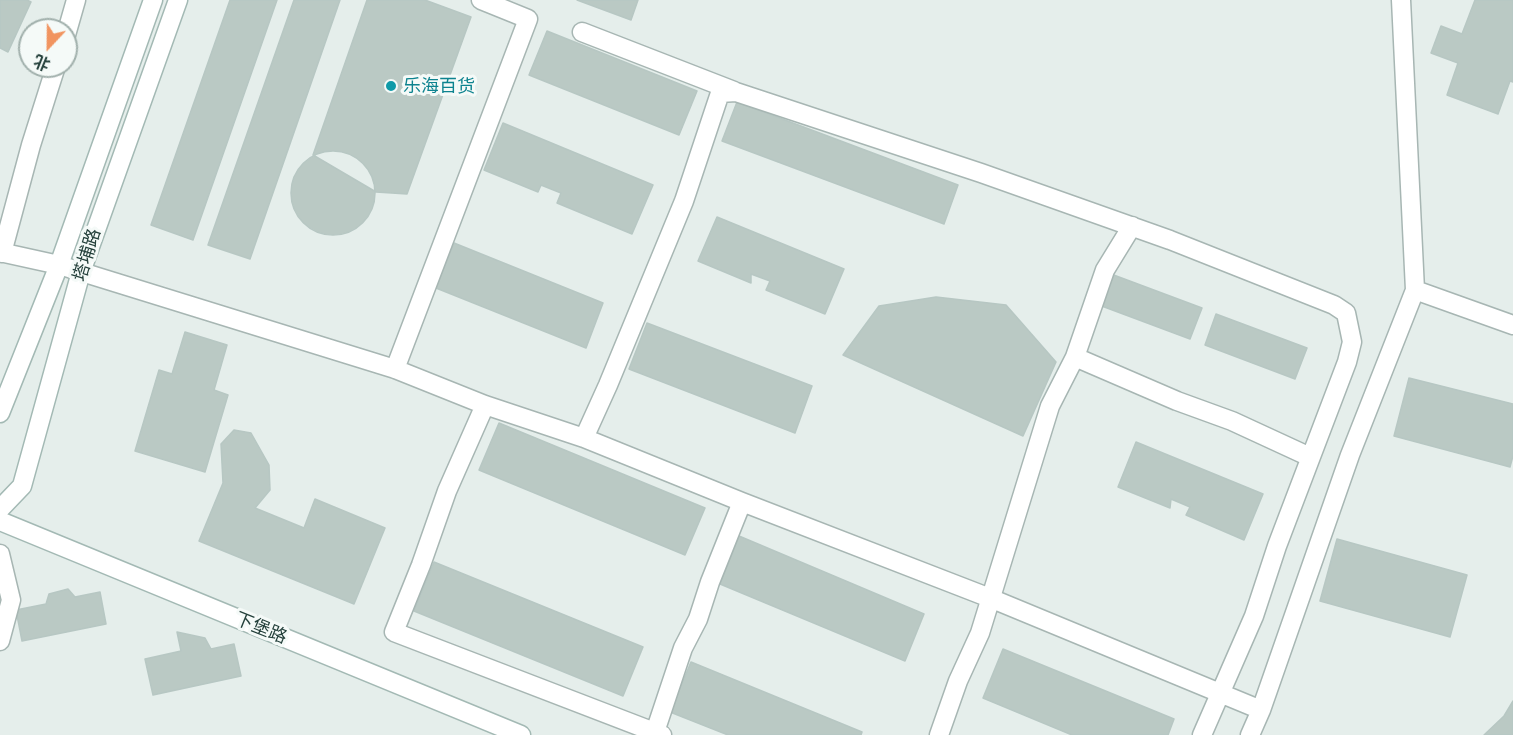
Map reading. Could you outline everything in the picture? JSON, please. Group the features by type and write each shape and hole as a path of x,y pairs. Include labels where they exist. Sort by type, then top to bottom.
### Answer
{"street":[{"path":"71,18 76,0"},
{"name":"塔埔路","path":"0,413 59,265 153,0"},
{"name":"塔埔路","path":"0,509 22,486 81,272 178,0"},
{"path":"395,369 528,19 481,0"},
{"path":"1250,735 1261,710 1350,455 1415,290 1401,0"},
{"path":"582,32 736,92 981,172 1132,226 1334,305 1346,313 1352,342 1347,362 1277,546 1254,616 1202,735"},
{"path":"52,78 1,252 59,265 395,369 485,405 584,438 990,598 1261,710"},
{"path":"584,438 684,201 720,93 736,92"},
{"path":"939,735 958,681 980,633 1050,406 1075,357 1105,270 1132,226"},
{"path":"1415,290 1513,325"},
{"path":"1075,357 1310,457"},
{"path":"485,405 447,491 394,632 658,734 683,648 698,619 742,502"},
{"name":"下堡路","path":"0,521 521,735"},
{"path":"0,554 11,600 0,640"}],"building":[{"path":"0,0 31,2 24,18 18,18 18,30 8,52 0,48"},
{"path":"230,0 277,0 193,240 151,225"},
{"path":"294,0 340,0 250,259 208,245"},
{"name":"乐海百货","path":"367,0 425,0 471,17 407,194 376,192 313,155"},
{"path":"577,0 638,0 631,20"},
{"path":"1475,0 1513,0 1513,82 1510,81 1498,114 1447,95 1458,63 1431,53 1441,26 1462,34"},
{"path":"547,31 697,91 679,135 529,75"},
{"path":"737,102 958,185 944,224 722,141"},
{"path":"503,123 653,185 632,234 557,203 561,193 541,185 538,192 484,170"},
{"path":"325,151 341,151 357,158 368,169 375,185 372,209 363,223 341,235 325,235 309,228 298,217 291,201 291,185 298,169 309,158"},
{"path":"717,217 844,269 825,314 766,290 770,281 751,274 751,283 698,261"},
{"path":"454,243 603,303 586,348 436,288"},
{"path":"1111,274 1202,308 1190,339 1099,305"},
{"path":"936,297 1006,305 1056,362 1023,436 843,355 879,306"},
{"path":"1216,314 1307,348 1295,379 1205,345"},
{"path":"647,323 812,386 795,433 629,369"},
{"path":"185,332 227,345 214,390 228,395 205,472 135,451 159,370 172,374"},
{"path":"1409,378 1513,404 1513,456 1510,467 1394,436"},
{"path":"499,423 705,508 685,555 479,470"},
{"path":"234,430 251,433 269,465 270,490 255,508 304,528 315,499 385,528 354,604 199,541 223,483 221,444"},
{"path":"1136,442 1263,494 1244,540 1186,515 1190,507 1171,499 1170,508 1118,487"},
{"path":"739,536 924,614 905,661 720,584"},
{"path":"1337,539 1467,575 1450,637 1320,601"},
{"path":"434,562 643,647 623,696 414,611"},
{"path":"68,589 75,597 100,592 106,624 22,641 16,610 46,604 49,594"},
{"path":"177,632 205,638 211,649 234,644 241,676 153,695 145,659 181,651"},
{"path":"1003,649 1174,719 1168,735 1072,735 983,698"},
{"path":"691,662 862,732 861,735 728,735 670,712"},
{"path":"1513,701 1513,735 1484,735 1504,716"}],"place":[{"name":"乐海百货","path":"391,86"}]}
